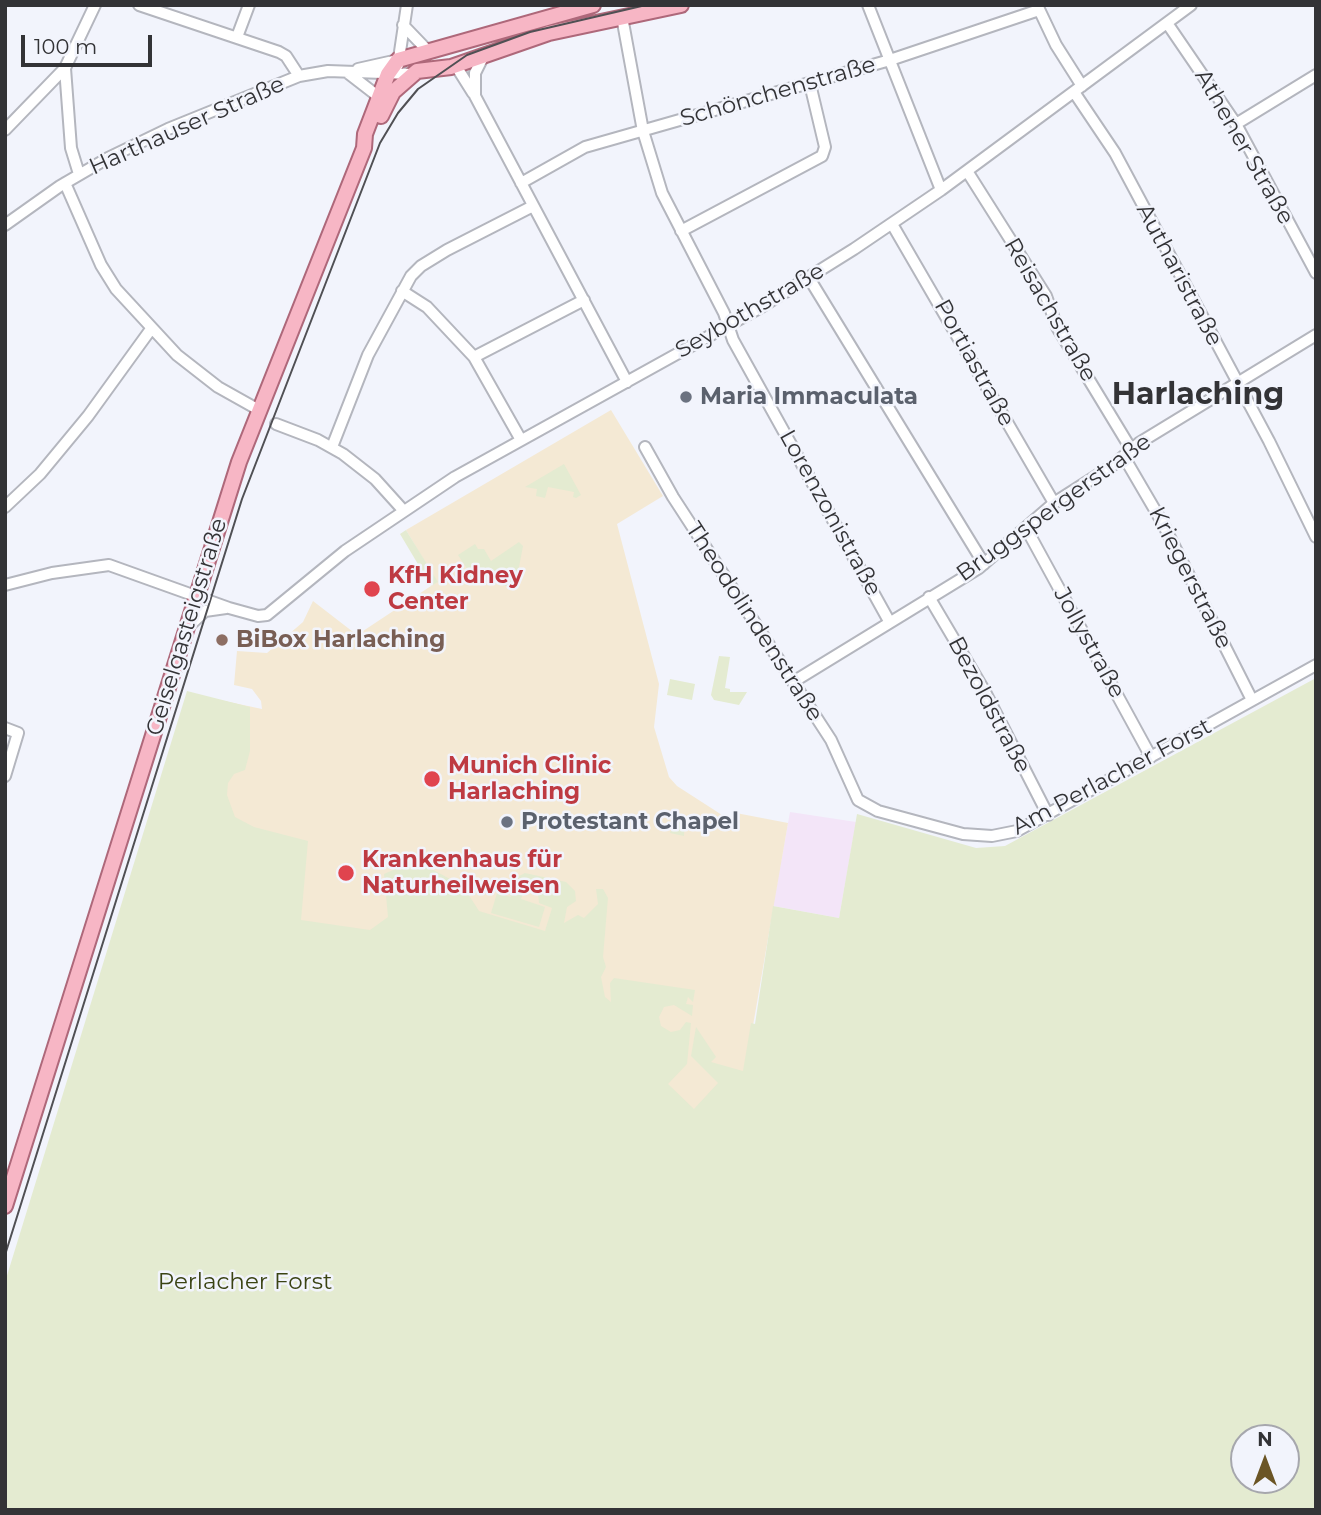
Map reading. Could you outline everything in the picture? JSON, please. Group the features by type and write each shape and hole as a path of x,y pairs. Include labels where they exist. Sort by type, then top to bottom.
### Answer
{"main road":[{"path":"386,94 399,70 428,51 593,5"},
{"path":"399,70 456,66 549,33 681,5"},
{"path":"456,44 451,56 456,66"},
{"path":"386,94 399,70"},
{"name":"Geiselgasteigstraße","path":"5,1206 185,630 259,410 386,94"}],"street":[{"path":"5,130 65,68 95,5"},
{"path":"139,5 286,56 299,76"},
{"path":"237,37 249,5"},
{"path":"399,70 407,5"},
{"path":"868,5 941,190"},
{"name":"Seybothstraße","path":"5,585 52,573 109,565 229,608 258,616 267,615 345,551 403,510 521,440 728,326 892,224 1191,5"},
{"name":"Schönchenstraße","path":"521,183 585,147 890,60 1038,8"},
{"name":"Autharistraße","path":"1038,8 1078,89 1115,153 1316,537"},
{"name":"Lorenzonistraße","path":"622,17 643,131 662,193 733,340 890,621"},
{"name":"Athener Straße","path":"1167,23 1236,124 1316,273"},
{"path":"403,25 428,51"},
{"path":"475,96 475,74 484,55"},
{"path":"456,66 475,96 627,382"},
{"path":"65,68 71,148 79,174"},
{"path":"345,72 399,70"},
{"path":"345,72 399,70"},
{"name":"Harthauser Straße","path":"5,225 79,174 168,129 299,76 328,71 345,72"},
{"path":"345,72 386,94"},
{"path":"1236,124 1316,75"},
{"path":"681,231 822,156 825,147 810,83"},
{"name":"Reisachstraße","path":"967,171 1046,296 1057,327 1127,453"},
{"path":"65,183 101,265 116,289 151,329 198,372 259,410"},
{"path":"332,447 368,355 402,291 421,266 533,206"},
{"name":"Portiastraße","path":"892,224 1054,503"},
{"path":"809,278 984,564"},
{"path":"402,291 427,307 474,357 521,440"},
{"path":"474,357 584,300"},
{"path":"5,507 55,456 151,329"},
{"name":"Bruggspergerstraße","path":"793,682 984,564 1054,503 1236,383 1316,335"},
{"path":"276,424 332,447 375,479 403,510"},
{"name":"Theodolindenstraße","path":"645,447 673,497 834,746 858,800"},
{"name":"Kriegerstraße","path":"1127,453 1252,700"},
{"name":"Jollystraße","path":"1026,528 1151,758"},
{"name":"Bezoldstraße","path":"929,597 984,690 1048,815"},
{"path":"185,630 205,611 229,608"},
{"name":"Am Perlacher Forst","path":"858,800 878,811 980,836 1017,831 1316,665"},
{"path":"5,727 18,733 5,776"}],"shaded area":[{"name":"Munich Clinic Harlaching","path":"611,410 663,496 617,524 659,684 654,727 669,777 677,786 722,815 735,817 736,813 788,823 732,1147 126,1026 215,699 262,709 261,701 252,689 234,685 237,651 267,653 303,622 313,601 357,635 437,582 406,530"},
{"path":"790,812 856,822 839,918 773,906"}],"green space":[{"path":"564,464 581,495 576,498 573,497 574,492 548,487 545,498 536,496 537,489 525,487"},
{"path":"406,530 438,582 431,586 400,534"},
{"path":"519,542 523,546 515,588 474,579 458,555 475,544 478,549 484,549 491,561"},
{"path":"719,656 730,657 725,688 730,689 730,692 747,692 739,705 714,700 711,695"},
{"name":"Perlacher Forst","path":"1316,678 1316,1510 5,1510 5,1282 187,691 250,707 250,751 245,770 234,774 228,783 227,795 235,817 254,827 308,841 301,920 370,930 388,917 384,874 409,863 424,865 463,886 479,911 545,931 552,908 539,903 538,894 524,891 521,899 545,907 539,927 491,913 497,893 511,897 507,888 515,878 525,873 566,882 575,891 576,901 567,907 564,923 578,915 584,918 598,904 596,889 603,889 608,898 603,957 606,967 601,977 605,997 611,1002 610,983 614,978 695,990 693,1002 688,997 686,1004 693,1005 692,1016 674,1005 664,1007 659,1017 661,1026 671,1032 680,1030 686,1022 691,1023 687,1064 668,1084 694,1109 718,1083 691,1056 696,1027 716,1057 711,1062 743,1071 751,1023 755,1024 773,906 839,918 857,814 976,848 1005,846"},
{"path":"670,679 695,684 692,700 667,695"},
{"path":"677,814 685,815 684,836 670,833"}],"tram line":[{"path":"5,1255 242,499 380,143 398,113 418,89 467,55 530,32 646,5"}],"place":[{"name":"Maria Immaculata","path":"686,397"},
{"name":"KfH Kidney Center","path":"372,589"},
{"name":"BiBox Harlaching","path":"222,640"},
{"name":"Munich Clinic Harlaching","path":"432,779"},
{"name":"Protestant Chapel","path":"507,822"},
{"name":"Krankenhaus für Naturheilweisen","path":"346,873"}],"district":[{"name":"Harlaching","path":"1198,395"}]}
